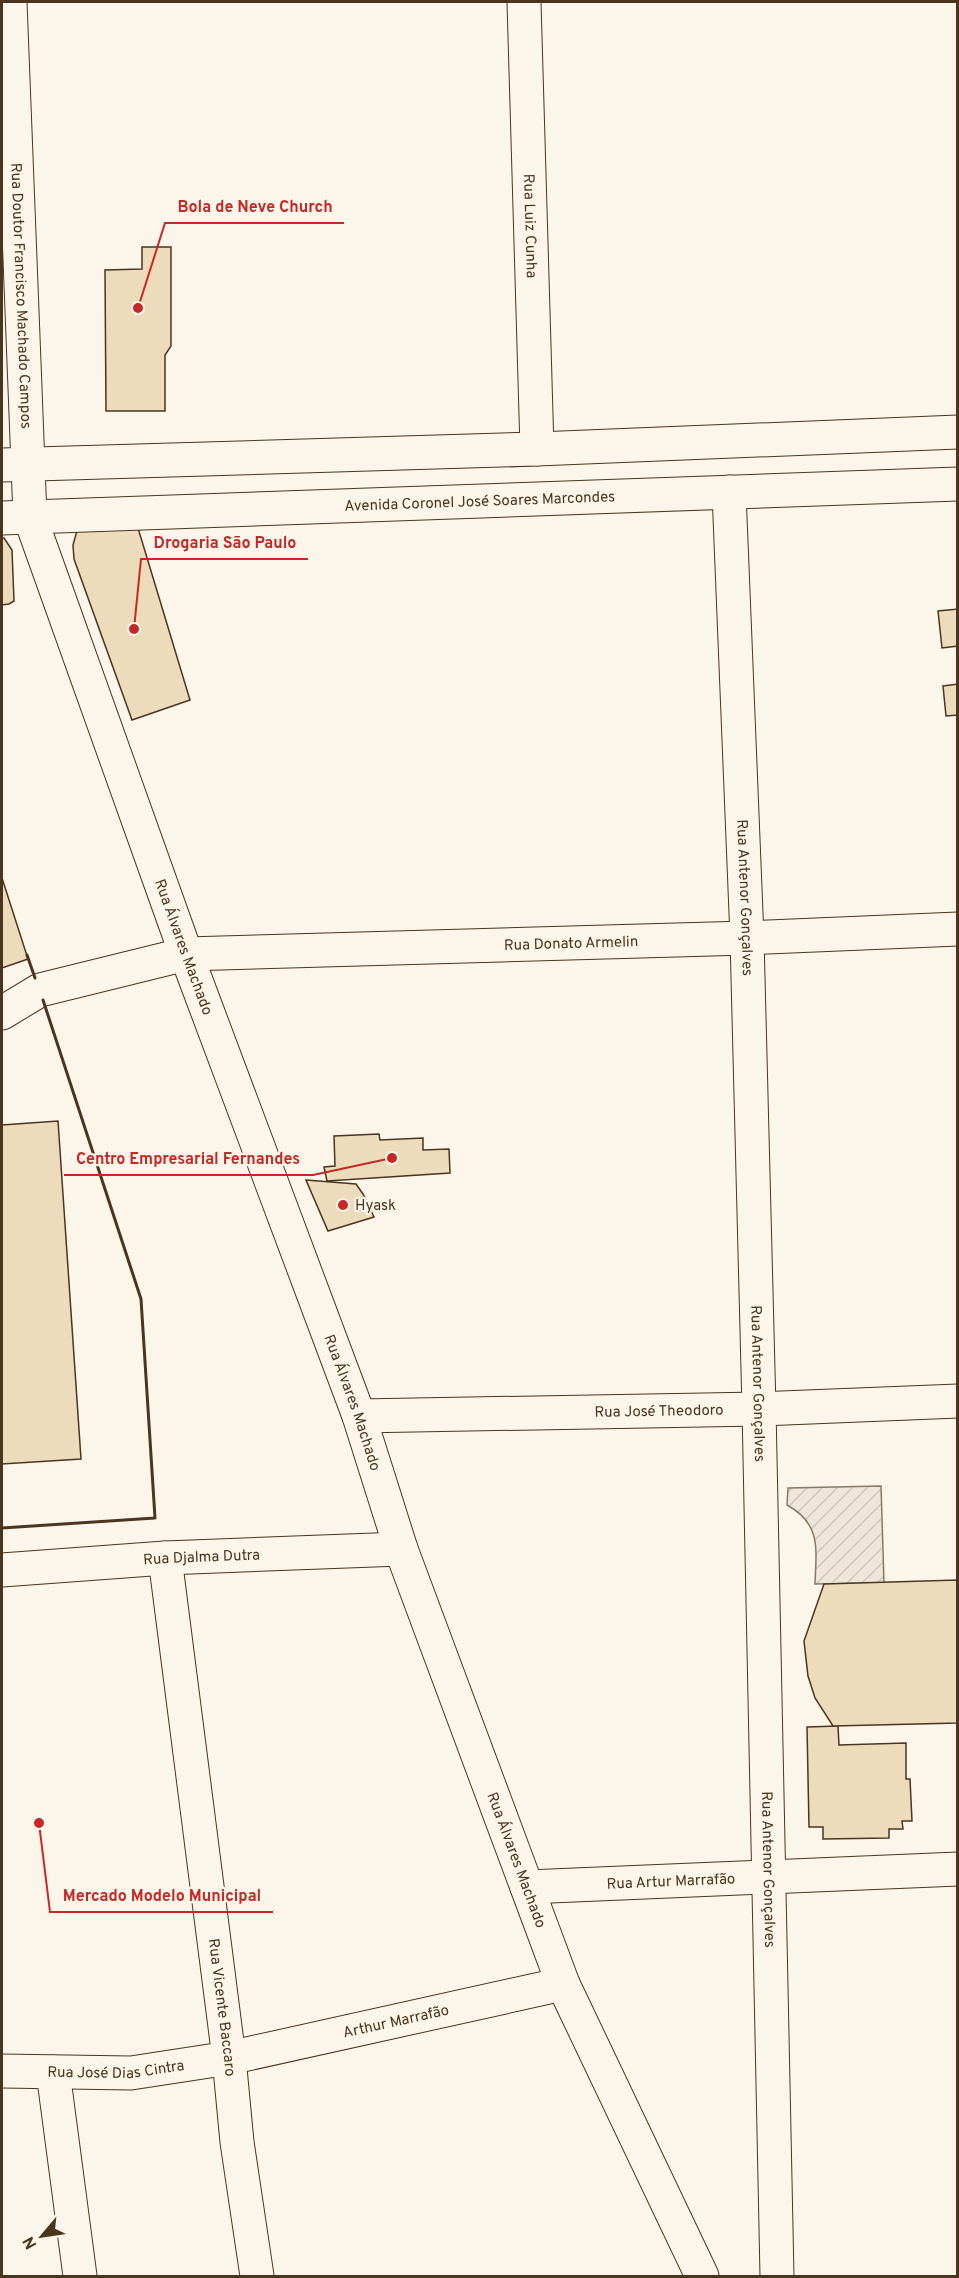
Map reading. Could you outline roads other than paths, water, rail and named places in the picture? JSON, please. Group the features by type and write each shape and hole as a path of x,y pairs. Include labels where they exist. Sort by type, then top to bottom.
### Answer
{"street":[{"name":"Rua Doutor Francisco Machado Campos","path":"10,2 16,518"},
{"name":"Rua Luiz Cunha","path":"524,2 537,449"},
{"path":"15,465 537,449 957,432"},
{"path":"502,450 503,500"},
{"name":"Avenida Coronel José Soares Marcondes","path":"16,518 957,484"},
{"name":"Rua Antenor Gonçalves","path":"729,492 747,938 777,2277"},
{"name":"Rua Álvares Machado","path":"16,518 186,954 359,1416 401,1549 563,1984 702,2277"},
{"name":"Rua Donato Armelin","path":"2,1013 40,990 186,954 747,938 957,929"},
{"name":"Rua José Theodoro","path":"359,1416 759,1409 957,1401"},
{"name":"Rua Djalma Dutra","path":"2,1570 165,1558 401,1549"},
{"name":"Rua Vicente Baccaro","path":"165,1558 229,2058 237,2142 257,2277"},
{"name":"Rua Artur Marrafão","path":"527,1887 957,1869"},
{"name":"Arthur Marrafão","path":"229,2058 563,1984"},
{"name":"Rua José Dias Cintra","path":"2,2071 131,2073 229,2058"},
{"path":"53,2072 80,2277"}],"place":[{"name":"Bola de Neve Church","path":"138,308"},
{"name":"Drogaria São Paulo","path":"134,629"},
{"name":"Centro Empresarial Fernandes","path":"392,1158"},
{"name":"Hyask","path":"343,1205"},
{"name":"Mercado Modelo Municipal","path":"39,1823"}]}
